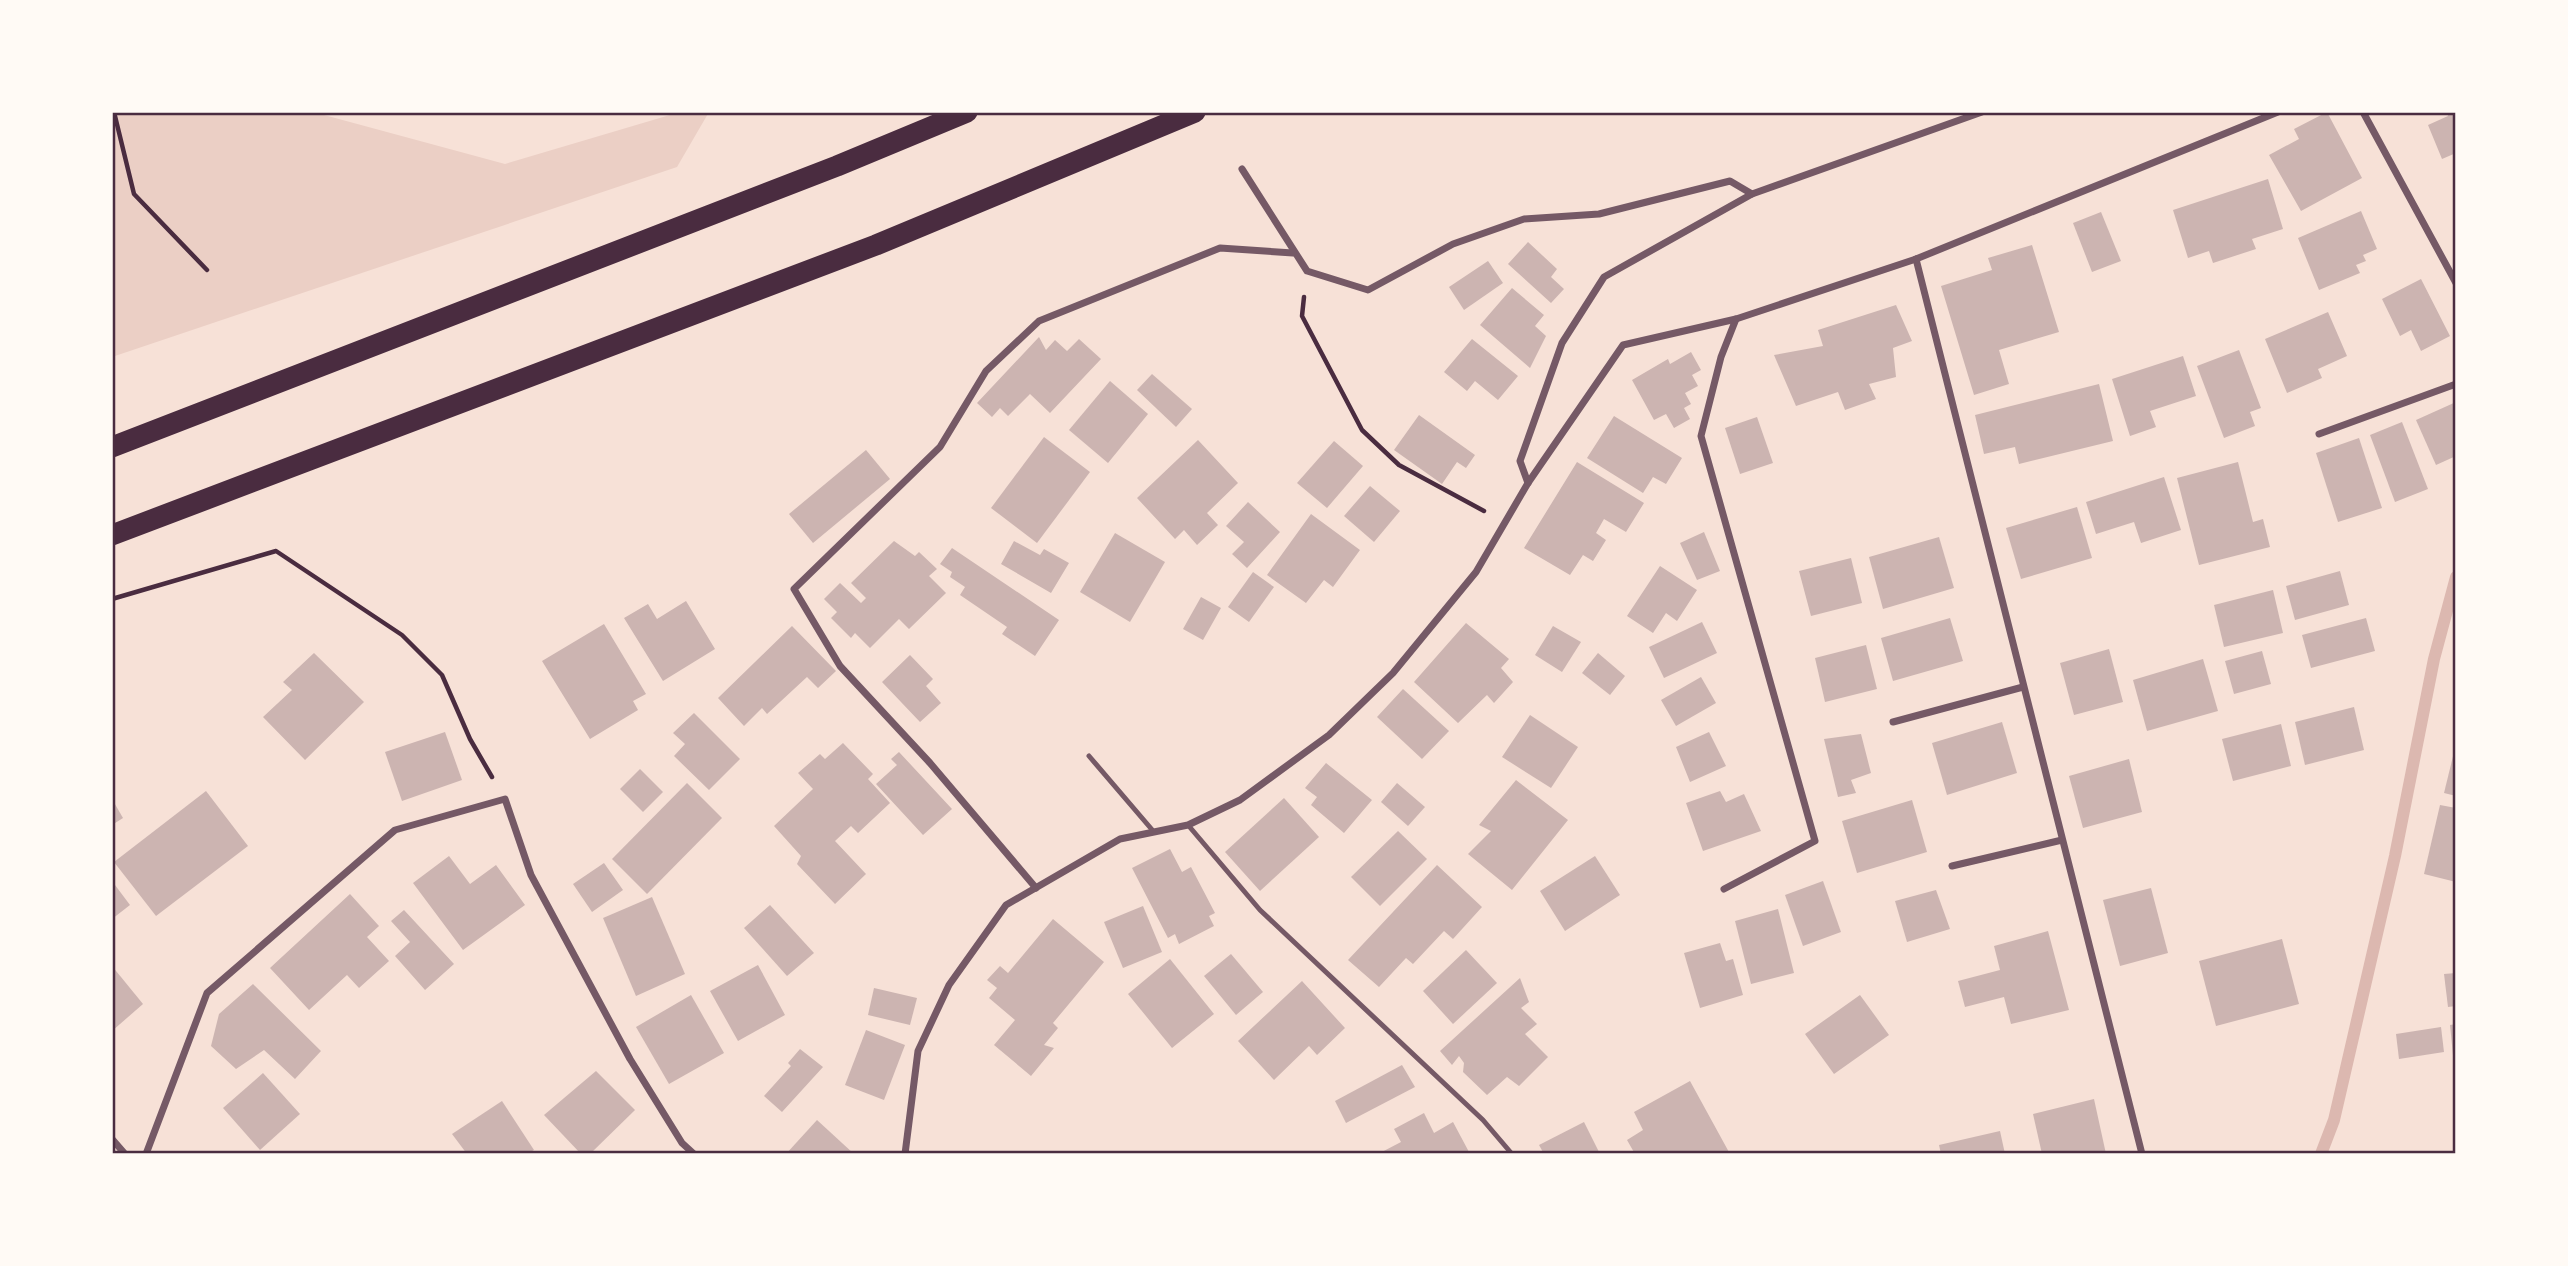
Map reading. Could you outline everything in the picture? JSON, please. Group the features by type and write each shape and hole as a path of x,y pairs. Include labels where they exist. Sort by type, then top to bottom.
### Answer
{"highway":[{"path":"112,447 824,171 967,112"},
{"path":"112,535 876,245 1195,112"}],"street":[{"path":"1528,483 1520,461 1562,343 1604,278 1752,194 1982,112"},
{"path":"905,1154 918,1051 949,985 1006,905 1120,839 1188,825 1240,800 1338,727 1393,673 1476,572 1528,483 1623,345 1737,319 1916,259 2278,112"},
{"path":"2363,112 2456,283"},
{"path":"1242,169 1293,253 1307,271 1368,290 1453,244 1524,219 1599,214 1730,181 1752,194"},
{"path":"1036,888 930,763 840,666 793,589 940,447 986,371 1039,321 1220,248 1293,253"},
{"path":"1916,259 2142,1154"},
{"path":"1724,889 1815,841 1701,436 1721,358 1737,319"},
{"path":"2319,434 2456,384"},
{"path":"1893,722 2023,687"},
{"path":"146,1154 208,993 395,830 505,799 531,874 623,1047 682,1143 694,1154"},
{"path":"1952,866 2062,840"},
{"path":"112,1139 125,1154"}],"lane":[{"path":"1088,755 1154,832"},
{"path":"1188,825 1261,910 1483,1120 1512,1154"}],"path":[{"path":"114,112 134,194 206,270"},
{"path":"1307,271 1302,316 1362,429 1399,465 1507,523"},
{"path":"112,599 276,551 402,635 443,675 470,739 505,799"}],"shaded area":[{"path":"112,112 313,112 505,164 680,112 709,112 677,167 112,357"}],"building":[{"path":"2327,112 2362,178 2301,211 2269,155 2299,139 2294,129"},
{"path":"2447,112 2456,112 2456,153 2442,159 2428,125 2448,116"},
{"path":"2268,179 2283,229 2252,239 2256,249 2213,263 2209,251 2188,258 2173,210"},
{"path":"2361,211 2377,249 2363,255 2366,261 2356,265 2360,273 2319,290 2298,238"},
{"path":"2101,212 2121,261 2092,272 2073,223"},
{"path":"1528,242 1557,269 1551,277 1564,289 1551,303 1508,264"},
{"path":"2032,245 2059,332 1999,350 2009,384 1974,395 1941,286 1992,270 1988,258"},
{"path":"1488,261 1503,283 1464,310 1449,287"},
{"path":"2421,279 2450,336 2421,351 2411,330 2400,336 2382,299"},
{"path":"1512,288 1544,315 1535,326 1546,336 1530,368 1480,325"},
{"path":"1896,305 1912,341 1893,348 1896,377 1869,384 1876,399 1845,410 1838,392 1796,406 1774,355 1823,346 1818,330"},
{"path":"2328,312 2347,356 2318,369 2322,378 2287,393 2265,339"},
{"path":"1039,337 1046,350 1055,340 1067,351 1079,339 1101,359 1050,413 1030,394 1008,416 1000,408 992,417 977,403"},
{"path":"1472,339 1518,376 1498,400 1475,381 1467,391 1444,372"},
{"path":"2239,350 2261,408 2250,412 2255,426 2224,438 2197,366"},
{"path":"1691,352 1701,370 1692,375 1698,386 1685,393 1691,404 1684,408 1690,419 1674,428 1666,414 1654,420 1632,380 1668,359 1670,364"},
{"path":"2183,356 2196,396 2150,411 2156,427 2130,436 2112,379"},
{"path":"1152,374 1192,409 1176,427 1137,390"},
{"path":"1110,381 1148,414 1108,463 1069,430"},
{"path":"2099,384 2113,441 2019,464 2015,447 1984,454 1975,415"},
{"path":"2456,402 2456,456 2436,465 2416,420"},
{"path":"1419,415 1475,455 1466,468 1457,462 1442,484 1394,450"},
{"path":"1614,416 1682,458 1666,484 1653,477 1643,493 1587,458"},
{"path":"1757,417 1773,463 1740,474 1725,428"},
{"path":"2402,422 2428,489 2395,502 2370,435"},
{"path":"1044,437 1090,472 1037,543 991,508"},
{"path":"2359,438 2382,508 2338,522 2316,453"},
{"path":"1198,440 1238,483 1207,513 1218,525 1197,545 1184,530 1175,539 1137,498"},
{"path":"1334,441 1363,466 1327,508 1297,483"},
{"path":"866,450 890,479 813,543 789,514"},
{"path":"1577,462 1644,503 1626,532 1604,519 1596,533 1606,540 1593,561 1583,555 1570,575 1524,548"},
{"path":"2238,462 2253,522 2263,519 2270,547 2199,565 2177,478"},
{"path":"2164,477 2181,530 2141,543 2134,522 2096,534 2086,502"},
{"path":"1370,486 1400,511 1374,542 1344,516"},
{"path":"1248,502 1280,532 1247,568 1232,554 1244,542 1226,526"},
{"path":"2077,507 2092,558 2021,579 2006,528"},
{"path":"1311,514 1360,550 1333,587 1324,580 1306,603 1267,575"},
{"path":"1704,532 1720,571 1697,580 1680,543"},
{"path":"1115,533 1165,562 1130,622 1080,592"},
{"path":"1939,537 1954,588 1883,609 1869,557"},
{"path":"894,541 915,556 919,552 937,569 929,576 946,593 909,629 899,619 870,648 855,633 851,638 831,618 837,612 824,599 840,583 861,603 866,598 851,583"},
{"path":"1014,541 1040,555 1044,549 1069,563 1051,593 1001,564"},
{"path":"952,548 1059,620 1035,656 1002,634 1007,627 960,595 965,587 950,577 952,572 940,564"},
{"path":"1851,558 1862,603 1811,616 1799,571"},
{"path":"1660,566 1697,590 1677,621 1666,613 1653,633 1627,616"},
{"path":"2340,571 2349,605 2295,620 2286,586"},
{"path":"1253,572 1274,587 1249,622 1228,607"},
{"path":"2273,590 2283,633 2224,647 2214,605"},
{"path":"1201,597 1221,608 1203,640 1183,629"},
{"path":"686,601 715,649 663,681 624,618 648,604 657,619"},
{"path":"1950,618 1963,661 1893,681 1881,638"},
{"path":"2366,618 2375,651 2311,668 2302,635"},
{"path":"1702,622 1717,653 1664,678 1649,647"},
{"path":"1466,623 1509,659 1501,668 1513,682 1494,703 1487,695 1458,723 1414,682"},
{"path":"604,624 646,694 633,701 638,710 590,739 542,661"},
{"path":"792,626 836,671 818,688 807,677 767,714 762,708 744,726 718,698"},
{"path":"1553,626 1581,642 1562,672 1535,655"},
{"path":"1866,645 1877,689 1825,702 1815,658"},
{"path":"2109,649 2123,702 2074,715 2060,663"},
{"path":"2262,651 2271,684 2234,694 2225,661"},
{"path":"314,653 364,702 305,760 263,717 292,690 283,682"},
{"path":"1598,653 1625,676 1610,695 1582,673"},
{"path":"910,655 933,679 926,686 941,703 920,722 882,682"},
{"path":"2203,659 2218,711 2147,731 2133,680"},
{"path":"1701,677 1716,703 1676,726 1661,700"},
{"path":"1403,689 1449,731 1422,759 1377,717"},
{"path":"2354,707 2364,750 2305,765 2295,722"},
{"path":"694,713 740,759 709,790 674,756 685,744 673,733"},
{"path":"1530,715 1578,747 1551,788 1502,757"},
{"path":"2002,722 2017,773 1947,795 1932,743"},
{"path":"2281,724 2291,766 2233,781 2222,739"},
{"path":"445,732 462,780 402,801 385,752"},
{"path":"1709,732 1726,766 1690,782 1676,747"},
{"path":"1861,734 1871,773 1851,780 1856,793 1838,797 1824,739"},
{"path":"843,743 873,774 868,779 890,803 858,833 851,826 835,841 866,874 835,904 797,864 801,856 774,826 813,789 798,773 820,754 825,759"},
{"path":"2456,744 2456,796 2444,793"},
{"path":"899,752 952,809 923,835 876,784 897,765 891,759"},
{"path":"2129,759 2142,812 2083,828 2069,776"},
{"path":"1326,763 1372,800 1344,833 1311,805 1317,797 1305,788"},
{"path":"640,769 663,792 643,812 620,789"},
{"path":"1516,780 1568,820 1512,890 1468,854 1491,831 1479,825"},
{"path":"687,783 722,818 647,894 612,859"},
{"path":"1397,783 1425,807 1408,826 1381,802"},
{"path":"206,791 248,846 156,916 114,862"},
{"path":"1720,791 1726,802 1744,794 1761,831 1703,851 1686,803"},
{"path":"1284,798 1319,837 1260,891 1225,852"},
{"path":"112,799 123,818 112,825"},
{"path":"1912,800 1927,852 1857,873 1842,821"},
{"path":"2440,805 2456,808 2456,882 2424,874"},
{"path":"1398,831 1427,859 1380,906 1351,877"},
{"path":"1170,849 1182,872 1191,867 1215,913 1209,916 1214,926 1179,944 1175,934 1168,938 1132,868"},
{"path":"449,856 470,884 496,865 525,905 463,950 413,883"},
{"path":"1595,856 1620,895 1565,931 1540,891"},
{"path":"604,863 623,890 592,912 573,884"},
{"path":"1437,865 1482,907 1453,939 1444,931 1413,964 1406,958 1379,987 1348,960"},
{"path":"112,881 130,905 112,919"},
{"path":"1823,881 1841,932 1803,946 1785,895"},
{"path":"2151,888 2168,953 2120,966 2103,900"},
{"path":"1936,890 1950,929 1907,942 1895,901"},
{"path":"350,894 379,926 367,937 389,961 359,988 347,975 309,1010 270,968"},
{"path":"652,897 685,974 636,996 603,918"},
{"path":"770,905 814,953 787,976 744,928"},
{"path":"1143,906 1162,952 1123,968 1104,922"},
{"path":"1778,909 1794,973 1751,984 1735,921"},
{"path":"404,910 454,964 425,990 395,956 410,942 391,921"},
{"path":"1053,919 1104,962 1053,1023 1058,1028 1044,1045 1054,1048 1031,1076 994,1045 1015,1020 989,998 997,988 987,980 1000,966 1008,973"},
{"path":"2048,931 2069,1010 2011,1024 2004,997 1965,1007 1958,981 2000,970 1994,946"},
{"path":"2282,939 2299,1004 2216,1026 2199,961"},
{"path":"1720,943 1726,961 1733,959 1743,995 1700,1008 1684,953"},
{"path":"1466,950 1497,983 1453,1024 1423,991"},
{"path":"1231,954 1263,992 1236,1015 1204,976"},
{"path":"1170,959 1214,1014 1172,1048 1128,994"},
{"path":"758,965 785,1015 738,1041 710,991"},
{"path":"112,966 143,1004 112,1031"},
{"path":"2456,973 2456,1006 2448,1007 2444,974"},
{"path":"1520,978 1529,1002 1521,1008 1537,1024 1525,1034 1548,1057 1519,1086 1507,1077 1487,1095 1463,1072 1464,1063 1459,1056 1452,1065 1440,1051"},
{"path":"1302,981 1345,1028 1317,1055 1309,1046 1274,1080 1238,1041"},
{"path":"253,984 321,1051 295,1079 264,1050 236,1069 211,1046 219,1014"},
{"path":"874,988 917,998 910,1025 868,1015"},
{"path":"691,995 724,1053 669,1084 636,1027"},
{"path":"1860,995 1889,1035 1834,1074 1805,1034"},
{"path":"2456,1024 2456,1054 2453,1055 2450,1025"},
{"path":"2441,1027 2444,1052 2399,1059 2396,1034"},
{"path":"866,1030 905,1045 884,1100 845,1085"},
{"path":"800,1049 823,1067 782,1112 764,1096 791,1066 788,1063"},
{"path":"1402,1065 1415,1087 1346,1123 1335,1101"},
{"path":"596,1071 635,1110 590,1154 581,1154 544,1115"},
{"path":"263,1073 300,1114 260,1150 223,1108"},
{"path":"1690,1081 1730,1154 1635,1154 1627,1140 1643,1130 1634,1112"},
{"path":"2094,1099 2106,1154 2042,1154 2033,1114"},
{"path":"502,1101 534,1150 527,1154 467,1154 452,1134"},
{"path":"1424,1113 1434,1133 1453,1122 1469,1152 1378,1154 1401,1142 1394,1129"},
{"path":"817,1120 854,1154 786,1154"},
{"path":"1584,1122 1600,1154 1544,1154 1539,1145"},
{"path":"2000,1131 2005,1154 1941,1154 1939,1145"}],"waterway":[{"path":"2321,1154 2334,1120 2395,856 2434,659 2456,577"}]}
